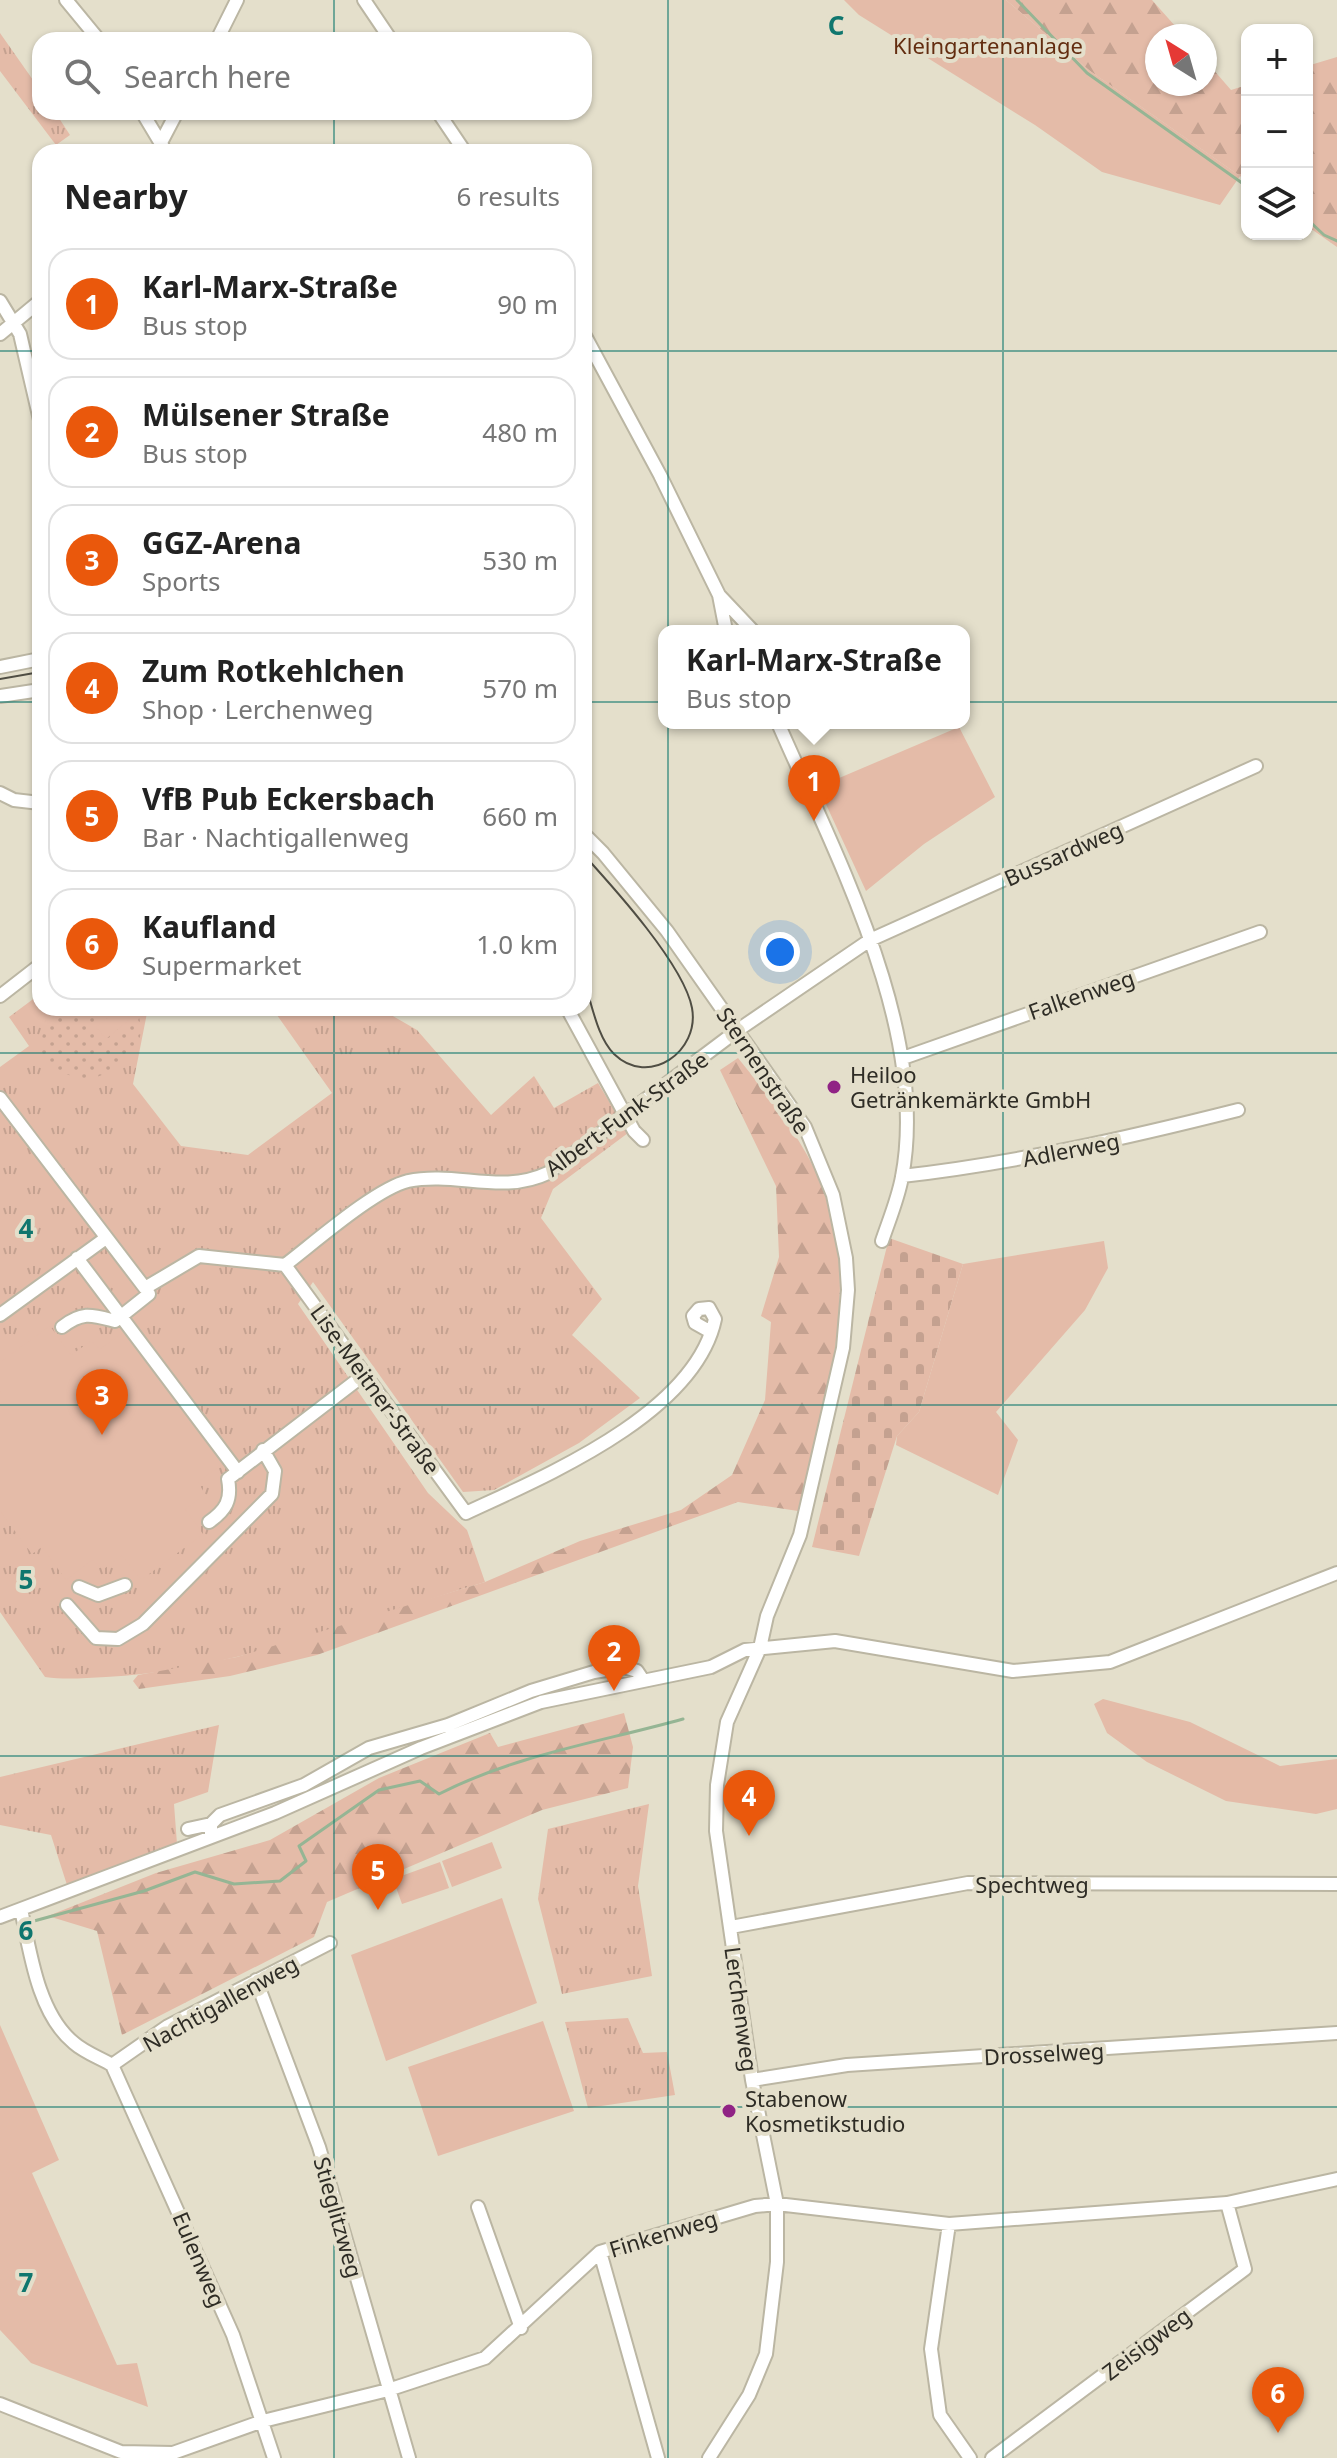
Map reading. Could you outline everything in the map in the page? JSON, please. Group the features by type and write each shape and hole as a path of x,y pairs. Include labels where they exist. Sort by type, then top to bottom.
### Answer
{"street":[{"path":"66,0 92,32"},
{"path":"221,32 237,0"},
{"path":"364,0 386,32"},
{"path":"146,120 158,144"},
{"path":"163,144 174,120"},
{"path":"443,120 460,144"},
{"path":"0,301 14,324 32,378"},
{"path":"0,334 32,308"},
{"path":"592,349 660,475 719,595 725,625"},
{"path":"719,595 747,625"},
{"path":"0,667 32,661"},
{"path":"0,696 32,691"},
{"path":"781,729 858,900 903,1058 907,1098 902,1176 882,1241"},
{"name":"Bussardweg","path":"870,940 1256,766"},
{"path":"0,793 14,800 32,802"},
{"name":"Sternenstraße","path":"592,842 667,931 805,1127 833,1195 846,1258 848,1290 843,1348 800,1535 767,1616 760,1648"},
{"name":"Falkenweg","path":"903,1058 1260,932"},
{"name":"Albert-Funk-Straße","path":"285,1265 372,1200 405,1182 425,1179 507,1185 529,1182 548,1173 738,1030 870,940"},
{"path":"0,996 32,971"},
{"path":"571,1016 634,1131 643,1140"},
{"path":"0,1098 147,1291"},
{"name":"Adlerweg","path":"902,1176 974,1168 1111,1142 1238,1110"},
{"path":"0,1315 106,1238"},
{"path":"62,1327 82,1314 97,1314 111,1322 147,1291 199,1256 285,1265"},
{"path":"77,1258 238,1472"},
{"name":"Lise-Meitner-Straße","path":"285,1265 466,1513 551,1474 630,1425 690,1370 711,1332"},
{"path":"209,1522 230,1499 228,1479 365,1374"},
{"path":"67,1605 96,1638 118,1639 143,1624 272,1494 275,1471 263,1450"},
{"path":"0,1917 211,1837 421,1748 541,1702 711,1667 745,1650 835,1641 973,1667 1013,1671 1083,1667 1110,1662 1337,1573"},
{"path":"79,1587 98,1595 125,1585"},
{"name":"Lerchenweg","path":"709,2458 749,2395 766,2354 777,2262 777,2204 752,2080 716,1831 717,1785 727,1722 760,1648"},
{"path":"188,1829 211,1824 234,1808 262,1803 304,1785 369,1748 448,1725 506,1699 594,1672 624,1667 637,1671 643,1680"},
{"path":"211,1824 211,1837"},
{"name":"Spechtweg","path":"731,1927 968,1883 1337,1884"},
{"path":"21,1909 37,1979 52,2013 72,2043 112,2065"},
{"name":"Nachtigallenweg","path":"112,2065 168,2026 330,1943"},
{"name":"Stieglitzweg","path":"256,1980 319,2147 409,2458"},
{"name":"Drosselweg","path":"752,2080 847,2065 1337,2033"},
{"name":"Eulenweg","path":"112,2065 187,2226 233,2335 274,2458"},
{"name":"Finkenweg","path":"0,2404 122,2455 173,2453 263,2421 388,2390 485,2358 600,2252 755,2206 777,2204 949,2224 1227,2203 1337,2179"},
{"name":"Zeisigweg","path":"992,2458 1245,2269 1227,2203"},
{"path":"478,2207 521,2328"},
{"path":"949,2224 931,2349 940,2415 970,2458"},
{"path":"600,2252 658,2458"}],"green space":[{"name":"Kleingartenanlage","path":"844,0 1006,0 1090,71 1240,176 1220,205 1102,172 1035,125 859,15"},
{"path":"1006,0 1152,0 1173,24 1145,24 1145,96 1217,96 1217,74 1231,90 1241,87 1241,177 1090,71"},
{"path":"0,33 32,79 32,113 0,71"},
{"path":"1337,57 1337,247 1313,230 1313,64"},
{"path":"37,120 60,120 70,135 55,144"},
{"path":"960,729 995,797 924,844 866,891 818,787"},
{"path":"32,1000 32,1016 146,1016 133,1084 181,1146 248,1155 332,1093 278,1016 393,1016 417,1030 491,1115 534,1076 554,1108 598,1083 628,1133 553,1189 541,1218 602,1299 572,1335 640,1398 579,1443 494,1490 463,1492 313,1282 298,1304 428,1493 467,1530 485,1582 251,1654 155,1672 68,1679 45,1677 0,1612 0,1067 29,1046 9,1017"},
{"path":"47,1016 138,1016 140,1037 131,1056 113,1070 87,1081 54,1070 39,1050"},
{"path":"110,1016 127,1016 130,1019 106,1039 96,1027"},
{"path":"738,1058 775,1106 810,1160 826,1196 836,1235 840,1275 834,1354 798,1511 738,1502 317,1655 230,1676 139,1689 133,1681 138,1675 237,1657 485,1582 580,1541 681,1510 732,1475 765,1400 771,1322 761,1316 779,1257 776,1186 720,1070"},
{"path":"889,1238 963,1264 919,1412 897,1436 859,1556 812,1547"},
{"path":"1104,1241 1108,1268 1085,1310 996,1412 1018,1440 998,1495 896,1445 897,1436 919,1412 963,1264"},
{"path":"50,1326 71,1355 91,1341 100,1349 127,1330 225,1462 198,1482 205,1494 185,1509 203,1534 141,1580 122,1555 104,1569 92,1560 66,1580 42,1547 32,1554 0,1511 0,1407 7,1402 0,1391 0,1362"},
{"path":"1103,1699 1190,1722 1280,1766 1337,1759 1337,1809 1316,1814 1226,1801 1147,1762 1107,1733 1094,1704"},
{"path":"624,1713 633,1747 628,1788 542,1810 327,1902 314,1937 122,2035 97,1931 48,1916 156,1873 270,1840 379,1778 490,1733 498,1747"},
{"path":"219,1725 208,1792 174,1804 177,1844 67,1885 51,1835 0,1825 0,1777"},
{"path":"649,1804 638,1886 652,1976 562,1994 538,1899 548,1829"},
{"path":"492,1842 502,1868 452,1887 442,1861"},
{"path":"440,1862 449,1888 402,1904 393,1879"},
{"path":"502,1898 537,2003 386,2061 351,1955"},
{"path":"628,2018 643,2053 667,2052 675,2095 588,2108 565,2022"},
{"path":"543,2021 574,2111 438,2156 408,2067"},
{"path":"0,2025 59,2160 32,2173 117,2365 137,2363 148,2407 31,2363 0,2330"}],"waterway":[{"path":"1017,0 1087,73 1241,182"},
{"path":"1313,225 1337,241"},
{"path":"34,1921 144,1891 195,1872 234,1884 280,1881 306,1861 299,1846 379,1790 420,1781 439,1794 528,1759 683,1719"}],"tram line":[{"path":"0,679 32,673"},
{"path":"592,864 646,928 676,971 692,1008 692,1024 688,1038 669,1060 656,1066 642,1067 628,1064 608,1047 592,1007"}],"place":[{"name":"Karl-Marx-Straße","path":"814,821"},
{"name":"Heiloo Getränkemärkte GmbH","path":"834,1087"},
{"name":"GGZ-Arena","path":"102,1435"},
{"name":"Mülsener Straße","path":"614,1691"},
{"name":"Zum Rotkehlchen","path":"749,1836"},
{"name":"VfB Pub Eckersbach","path":"378,1910"},
{"name":"Stabenow Kosmetikstudio","path":"729,2111"},
{"name":"Kaufland","path":"1278,2433"}]}
